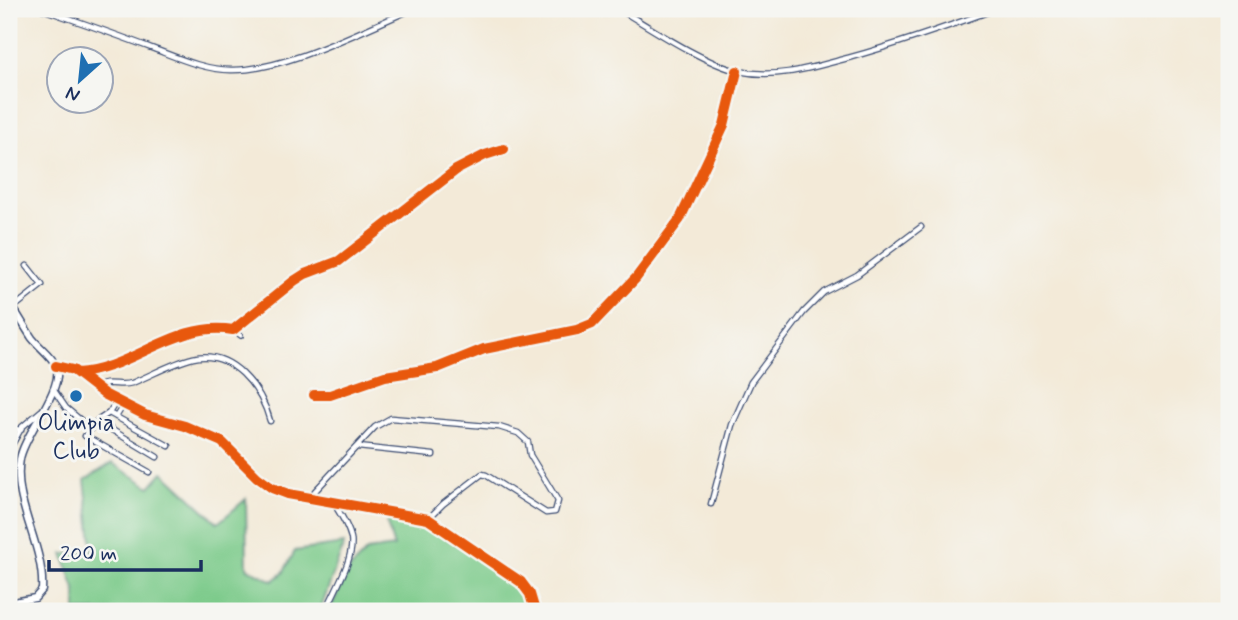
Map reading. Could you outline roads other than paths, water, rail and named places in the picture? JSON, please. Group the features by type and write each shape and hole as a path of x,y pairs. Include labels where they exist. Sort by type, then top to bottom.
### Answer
{"main road":[{"path":"9,603 29,600 42,590 40,566 18,474 26,439 57,381 56,366 33,339 11,305"}],"street":[{"path":"43,9 208,67 234,70 285,61 413,9"},
{"path":"619,9 707,59 737,71 781,74 809,69 933,32 996,9"},
{"path":"314,395 330,395 385,376 437,368 484,349 577,330 592,324 636,278 680,219 723,130 737,71"},
{"path":"233,330 294,281 340,261 456,170 485,155 504,149"},
{"path":"711,504 732,425 751,382 804,312 824,292 857,275 920,228"},
{"path":"11,305 43,285 27,266"},
{"path":"9,326 19,318"},
{"path":"77,373 103,369 168,340 212,330 233,330 241,336"},
{"path":"95,387 102,383 130,383 194,358 215,359 243,372 259,395 270,421"},
{"path":"56,366 73,370 95,387 145,415 186,426 222,442 272,488 288,494 428,519 518,579 530,594 535,611"},
{"path":"53,390 66,408 90,428"},
{"path":"117,400 109,413 97,421 85,436 149,472"},
{"path":"116,417 124,404"},
{"path":"9,450 21,429 42,410"},
{"path":"109,413 169,446"},
{"path":"312,498 315,491 375,426 391,418 507,429 518,433 528,442 530,456 558,501 555,512 546,513 482,474 428,519"},
{"path":"97,421 157,457"},
{"path":"9,428 21,429"},
{"path":"357,447 433,455"},
{"path":"326,611 349,561 351,547 347,527 333,502"}],"place":[{"name":"Olimpia Club","path":"76,396"}]}
